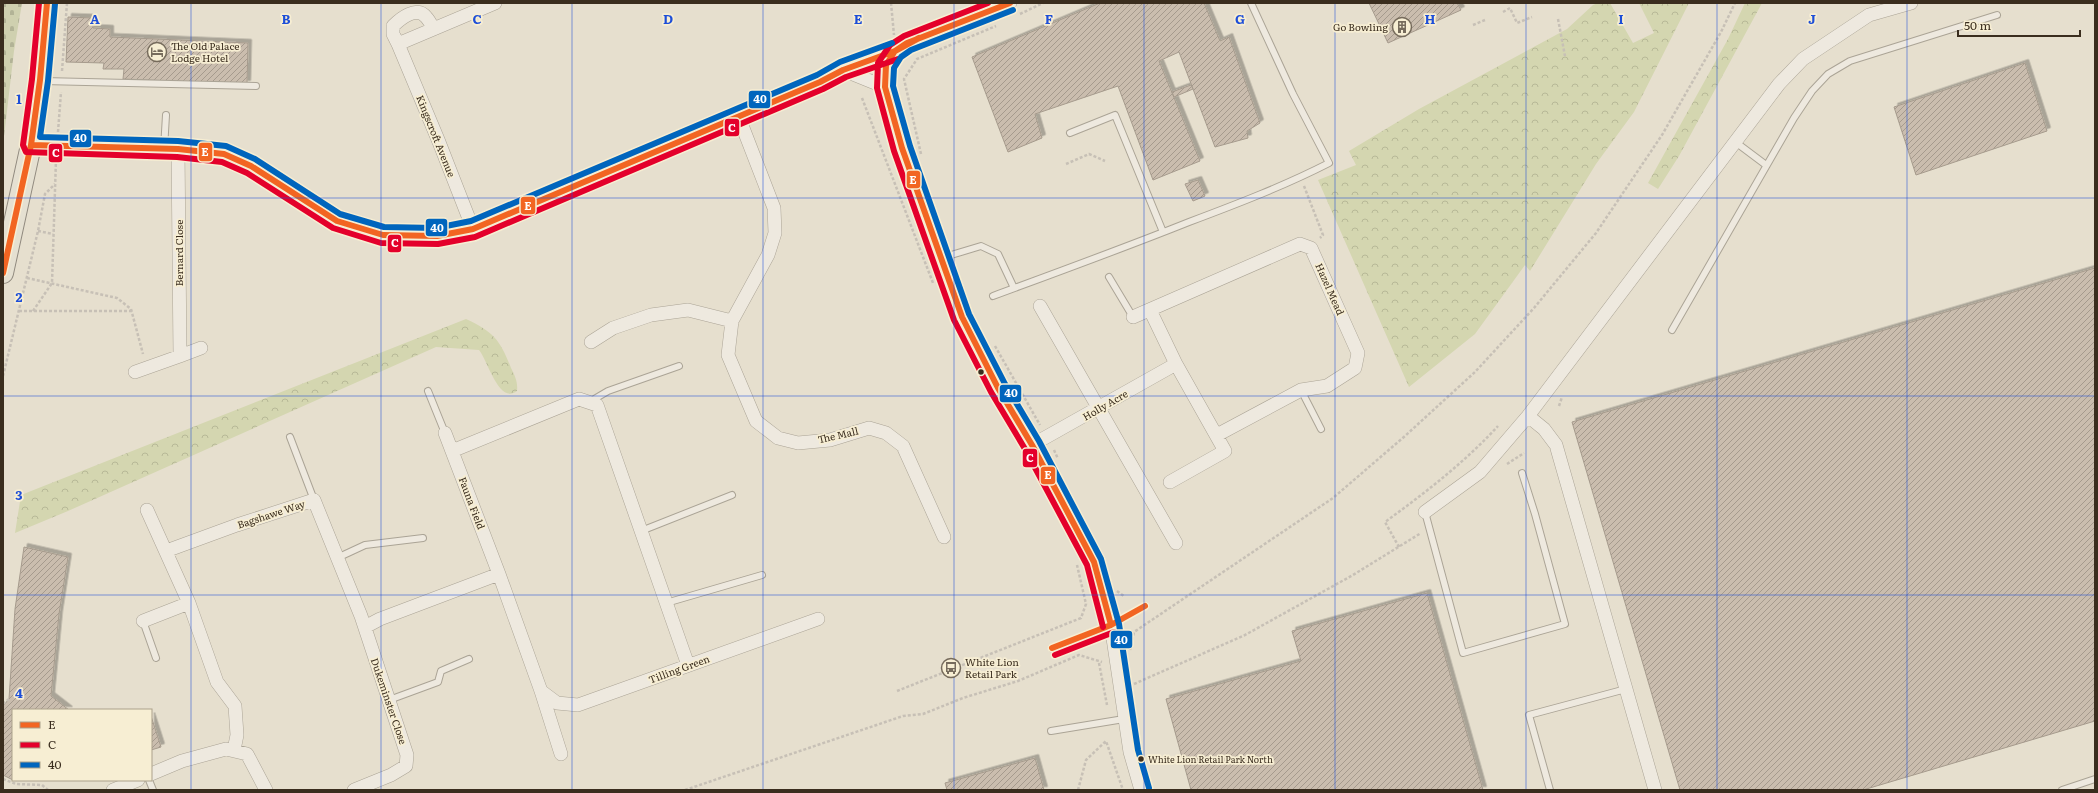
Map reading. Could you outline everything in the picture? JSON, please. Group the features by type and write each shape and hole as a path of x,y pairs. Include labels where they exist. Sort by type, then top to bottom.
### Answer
{"main road":[{"path":"3,274 31,145 40,80 47,3"}],"street":[{"path":"398,44 495,3"},
{"path":"31,145 178,149 224,154 251,166 337,221 383,235 437,236 473,229 738,115 820,82 843,70 895,51 907,43 1010,3"},
{"path":"1425,512 1480,472 1528,416 1734,141 1779,84 1803,59 1869,15 1911,3"},
{"name":"Kingscroft Avenue","path":"433,28 426,15 419,13 401,17 393,26 394,34 473,229"},
{"path":"895,51 886,65 885,87 902,148 962,317 998,388 1032,445 1094,562 1111,625 1124,719 1130,752 1141,790"},
{"path":"843,70 885,87"},
{"name":"The Mall","path":"738,115 774,208 775,233 768,255 732,321 728,355 756,421 778,438 798,443 830,440 869,428 886,433 903,446 944,537"},
{"name":"Bernard Close","path":"178,149 180,356"},
{"path":"1133,317 1300,244 1311,248"},
{"name":"Hazel Mead","path":"1217,435 1301,390 1327,386 1355,368 1358,353 1311,248"},
{"path":"1040,306 1176,542"},
{"path":"592,342 613,328 651,315 688,310 732,321"},
{"path":"1150,310 1176,364 1225,451 1170,482"},
{"path":"141,370 201,348"},
{"name":"Holly Acre","path":"1032,445 1100,409 1176,364"},
{"path":"452,451 579,399 597,405 688,665"},
{"path":"1528,416 1544,429 1556,445 1655,790"},
{"name":"Fauna Field","path":"445,432 499,574"},
{"name":"Bagshawe Way","path":"166,551 237,525 314,500 365,628"},
{"path":"147,510 189,603 217,682 235,706 237,735 234,750"},
{"path":"365,628 380,619 499,574 541,691 561,754"},
{"path":"143,621 189,603"},
{"name":"Tilling Green","path":"541,691 557,703 578,706 818,619"},
{"name":"Dukeminster Close","path":"354,790 391,775 406,766 408,755 365,628"},
{"path":"152,774 182,761 226,749 234,750 247,754 266,790"},
{"path":"113,790 136,781"}],"lane":[{"path":"993,296 1163,232 1301,177 1329,163 1293,94 1251,3"},
{"path":"1672,330 1797,112 1812,91 1828,74 1850,61 1872,53 1997,15"},
{"path":"40,80 256,86"},
{"path":"164,149 166,115"},
{"path":"1070,133 1115,115 1163,232"},
{"path":"1734,141 1766,165"},
{"path":"941,258 981,246 998,254 1014,288"},
{"path":"1109,277 1133,317"},
{"path":"590,402 608,391 679,366"},
{"path":"1301,390 1321,429"},
{"path":"428,391 445,432"},
{"path":"290,437 314,500"},
{"path":"1425,512 1463,653 1565,624 1535,514 1522,473"},
{"path":"641,531 732,495"},
{"path":"336,558 365,544 423,538"},
{"path":"666,603 762,575"},
{"path":"1052,648 1111,625 1145,606"},
{"path":"143,621 156,658"},
{"path":"389,700 438,682 441,671 469,659"},
{"path":"1550,790 1529,715 1626,689"},
{"path":"1051,731 1124,719"},
{"path":"2062,790 2095,779"}],"path":[{"path":"890,3 894,38"},
{"path":"1014,17 1043,3"},
{"path":"1129,657 1134,632 1333,498 1406,436 1475,372 1534,308 1596,233 1662,136 1721,32 1735,3"},
{"path":"1503,12 1510,8 1517,23 1532,17"},
{"path":"1558,19 1565,56"},
{"path":"1473,26 1485,20"},
{"path":"922,155 904,79 917,59 928,53 1000,24"},
{"path":"862,98 905,209"},
{"path":"33,311 52,283 57,146"},
{"path":"1066,164 1089,154 1105,161"},
{"path":"1301,177 1323,235 1311,248"},
{"path":"3,376 38,231 45,194 55,184"},
{"path":"38,231 54,234"},
{"path":"27,278 117,298 132,310 141,370"},
{"path":"19,311 132,310"},
{"path":"994,344 1041,426"},
{"path":"1399,547 1385,522 1413,501 1484,441 1500,424"},
{"path":"1133,678 1134,684 1245,635 1353,575 1402,545"},
{"path":"897,691 1070,621"},
{"path":"685,790 903,716 923,714 963,698 1018,681 1079,655 1099,663 1107,707"},
{"path":"3,704 9,699"},
{"path":"1078,790 1086,760 1106,741 1123,790"},
{"path":"3,779 16,784 42,785 48,790"}],"green space":[{"path":"3,3 22,3 14,51 3,145"},
{"path":"1598,3 1610,3 1633,43 1654,33 1639,3 1689,3 1634,112 1596,164 1530,271 1525,265 1475,334 1409,387 1318,180 1356,165 1349,151 1419,109 1567,29 1593,5"},
{"path":"1745,3 1762,3 1679,156 1658,189 1648,183 1728,39"},
{"path":"466,319 483,328 495,338 503,350 515,376 517,391 511,394 505,392 499,387 479,350 436,347 68,511 15,533 21,495"}],"building":[{"path":"1100,3 1204,3 1220,41 1229,37 1260,123 1247,131 1248,138 1215,147 1179,52 1159,61 1200,161 1153,180 1118,86 1035,114 1042,138 1008,152 972,57"},
{"name":"Go Bowling","path":"1369,3 1457,3 1461,10 1388,43"},
{"name":"The Old Palace Lodge Hotel","path":"68,17 93,18 93,28 110,29 110,37 248,43 247,84 123,79 124,69 103,69 104,63 66,62"},
{"path":"2025,63 2047,131 1916,175 1894,107"},
{"path":"1191,85 1193,89 1174,97 1172,92"},
{"path":"1198,180 1205,196 1193,201 1185,184"},
{"path":"2095,268 2095,721 1863,790 1680,790 1572,422"},
{"path":"24,547 68,557 59,614 51,696 68,709 12,709 12,780 3,775 3,706 9,699 15,609"},
{"path":"1427,593 1483,790 1191,790 1166,699 1301,661 1292,631"},
{"path":"152,719 161,747 152,750"},
{"path":"1035,758 1044,790 947,790 945,783"}],"transit line":[{"name":"C","path":"39,3 32,79 23,145 26,152 177,157 222,162 247,173 333,228 381,243 438,244 475,237 823,89 846,77 898,59"},
{"name":"E","path":"3,273 31,145 40,80 47,3"},
{"name":"C","path":"988,3 904,36 890,45 878,63 877,88 894,151 954,320 991,392 1025,449 1087,565 1103,627"},
{"name":"E","path":"31,145 178,149 224,154 251,166 337,221 383,235 437,236 473,229 820,82 843,70 895,51 907,43 1010,3"},
{"name":"40","path":"55,4 48,81 40,137 178,141 226,146 255,159 340,214 384,227 436,228 471,221 817,75 840,62 892,43"},
{"name":"40","path":"1013,10 911,50 901,57 894,68 893,86 910,146 969,314 1005,384 1039,441 1101,559 1119,624 1138,750 1149,788"},
{"name":"E","path":"919,38 895,51 886,65 885,87 902,148 962,317 998,388 1032,445 1094,562 1111,625"},
{"name":"E","path":"1052,648 1111,625 1145,606"},
{"name":"C","path":"1055,655 1114,632"}],"place":[{"name":"Go Bowling","path":"1402,27"},
{"name":"The Old Palace Lodge Hotel","path":"157,52"},
{"name":"White Lion Retail Park","path":"951,668"},
{"name":"White Lion Retail Park North","path":"1141,759"}]}
